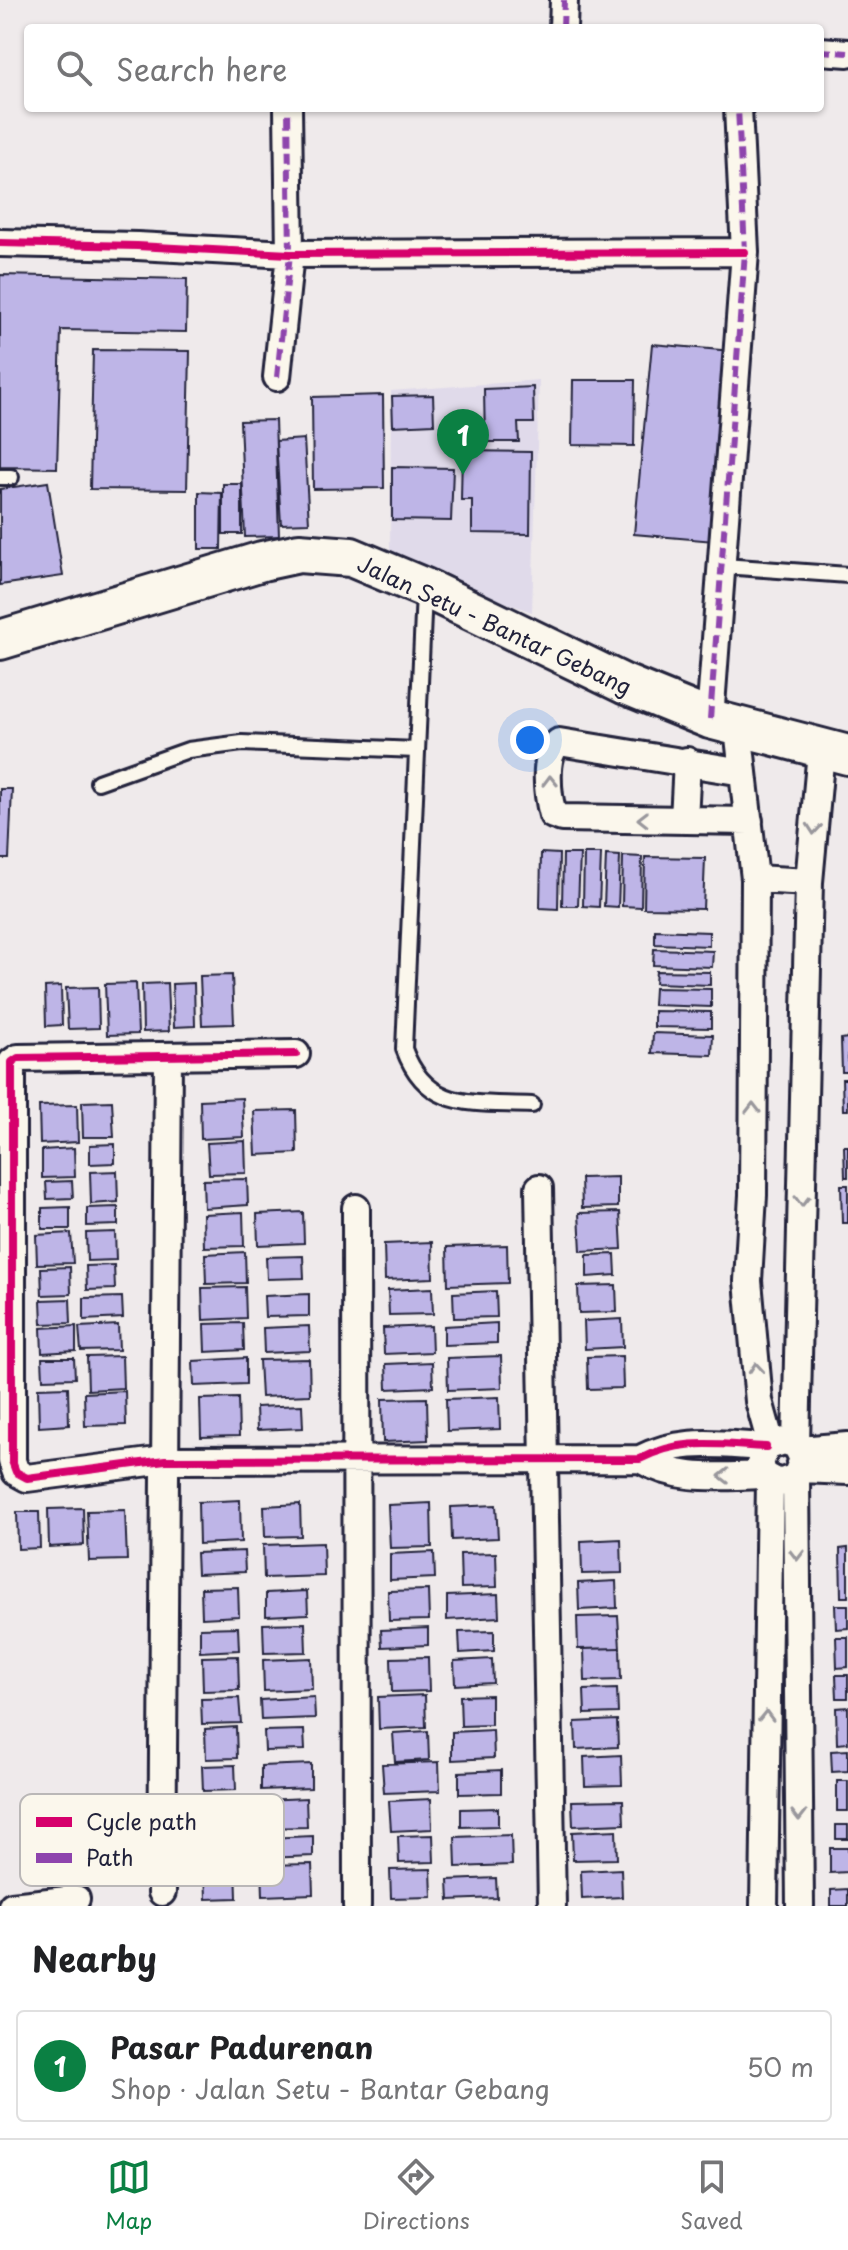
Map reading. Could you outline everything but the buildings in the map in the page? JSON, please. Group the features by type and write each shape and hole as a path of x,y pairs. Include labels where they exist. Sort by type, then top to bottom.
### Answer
{"main road":[{"name":"Jalan Setu - Bantar Gebang","path":"0,640 262,561 299,553 351,557 425,588 624,684 724,724 835,753"}],"street":[{"path":"563,24 564,0"},
{"path":"824,51 848,53"},
{"path":"277,377 290,254 288,112"},
{"path":"296,1054 18,1058 12,1062 9,1321 12,1461 16,1472 27,1478 165,1460 544,1457 640,1459 661,1471 685,1476 767,1477 779,1483 788,1455 759,1401 748,1281 753,1195 755,879 743,772 724,724 723,566 745,252 738,112"},
{"path":"0,243 290,254 745,252"},
{"path":"743,772 559,742 549,756 553,815 749,821"},
{"path":"800,1906 788,1455 809,882 835,753"},
{"path":"684,820 687,761"},
{"path":"755,879 809,882"},
{"path":"163,1794 168,1056"},
{"path":"539,1188 552,1906"},
{"path":"356,1208 357,1906"},
{"path":"640,1459 666,1445 788,1455 848,1471"},
{"path":"788,1455 848,1446"},
{"path":"764,1906 767,1477"},
{"path":"162,1886 162,1892"},
{"path":"12,1906 76,1899"}],"lane":[{"path":"723,566 848,575"},
{"path":"425,588 404,1049 411,1068 428,1090 459,1101 532,1105"},
{"path":"98,782 188,750 242,743 417,750"}],"shaded area":[{"path":"539,380 532,612 390,560 391,391"}],"marked path":[{"path":"563,24 564,0"},
{"path":"824,51 848,53"},
{"path":"277,377 290,254 288,112"},
{"path":"710,719 745,252 738,112"}],"cycle path":[{"path":"0,243 290,254 745,252"},
{"path":"296,1054 18,1058 12,1062 12,1461 16,1472 27,1478 165,1460 640,1459 686,1445 766,1447"}],"place":[{"name":"Pasar Padurenan","path":"463,475"}]}
